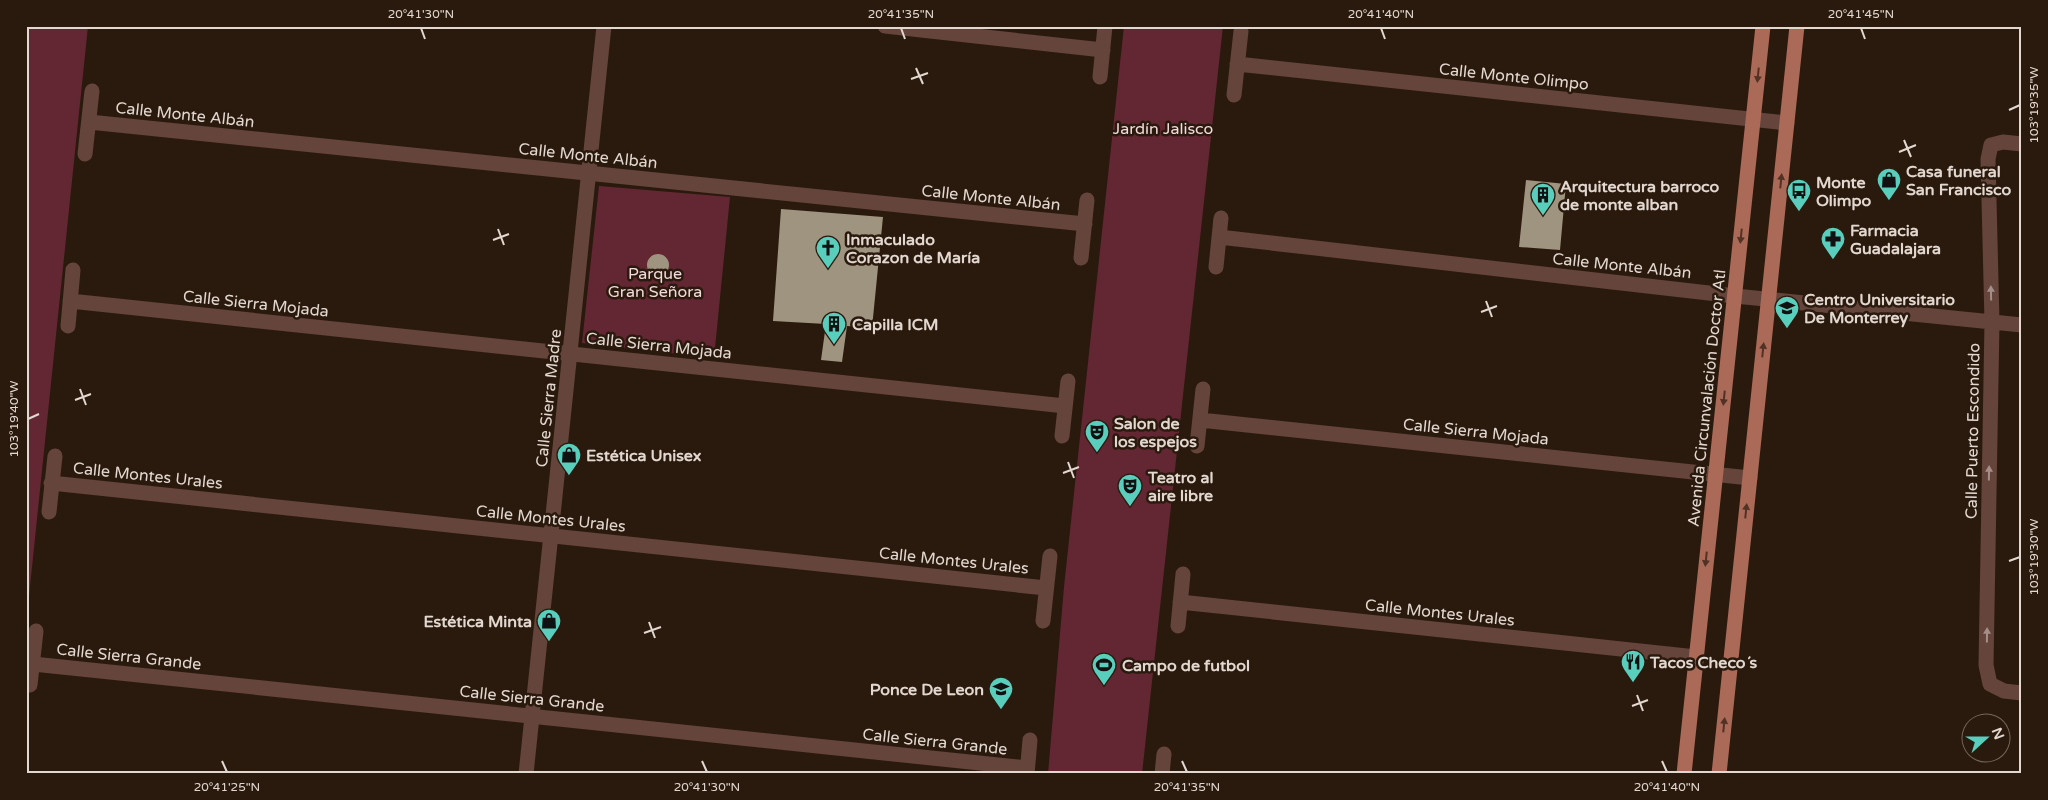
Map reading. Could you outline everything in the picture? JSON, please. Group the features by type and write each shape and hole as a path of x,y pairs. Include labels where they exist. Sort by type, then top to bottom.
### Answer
{"main road":[{"name":"Avenida Circunvalación Doctor Atl","path":"1684,774 1763,26"},
{"path":"1719,774 1797,26"}],"street":[{"name":"Calle Sierra Madre","path":"526,774 604,26"},
{"path":"885,26 1103,50"},
{"path":"1100,77 1105,26"},
{"path":"1234,95 1241,32"},
{"name":"Calle Monte Olimpo","path":"1237,64 1787,123"},
{"path":"85,154 92,91"},
{"name":"Calle Monte Albán","path":"89,122 1085,224"},
{"name":"Calle Puerto Escondido","path":"2022,144 2003,142 1992,144 1988,159 1992,322 1986,665 1990,684 2004,691 2022,693"},
{"path":"1081,258 1087,200"},
{"path":"1216,267 1221,218"},
{"name":"Calle Monte Albán","path":"1219,237 1734,296 2022,326"},
{"path":"68,326 73,270"},
{"name":"Calle Sierra Mojada","path":"70,301 1065,406"},
{"path":"1062,436 1068,381"},
{"path":"1197,446 1203,389"},
{"name":"Calle Sierra Mojada","path":"1200,420 1750,478"},
{"path":"48,512 55,456"},
{"name":"Calle Montes Urales","path":"52,483 1046,588"},
{"path":"1043,621 1050,556"},
{"path":"1178,626 1183,574"},
{"name":"Calle Montes Urales","path":"1180,602 1696,657"},
{"path":"30,685 36,632"},
{"name":"Calle Sierra Grande","path":"33,664 532,716 1027,771"},
{"path":"1027,771 1030,740"},
{"path":"1162,774 1164,754"}],"green space":[{"path":"26,26 88,26 26,625"},
{"name":"Jardín Jalisco","path":"1124,26 1223,26 1142,774 1048,774 1064,587"},
{"name":"Parque Gran Señora","path":"599,186 730,197 714,358 582,343"}],"building":[{"name":"Arquitectura barroco de monte alban","path":"1526,180 1566,184 1560,250 1519,247"},
{"name":"Inmaculado Corazon de María","path":"781,209 883,217 872,328 847,326 842,362 821,360 826,324 773,321"},
{"path":"658,254 666,257 669,265 666,273 658,276 650,273 647,265 650,257"}],"place":[{"name":"Casa funeral San Francisco","path":"1889,201"},
{"name":"Monte Olimpo","path":"1799,212"},
{"name":"Arquitectura barroco de monte alban","path":"1543,216"},
{"name":"Farmacia Guadalajara","path":"1833,260"},
{"name":"Inmaculado Corazon de María","path":"828,269"},
{"name":"Centro Universitario De Monterrey","path":"1787,329"},
{"name":"Capilla ICM","path":"834,345"},
{"name":"Salon de los espejos","path":"1097,453"},
{"name":"Estética Unisex","path":"569,476"},
{"name":"Teatro al aire libre","path":"1130,507"},
{"name":"Estética Minta","path":"549,642"},
{"name":"Tacos Checo´s","path":"1633,683"},
{"name":"Campo de futbol","path":"1104,686"},
{"name":"Ponce De Leon","path":"1001,710"}]}
